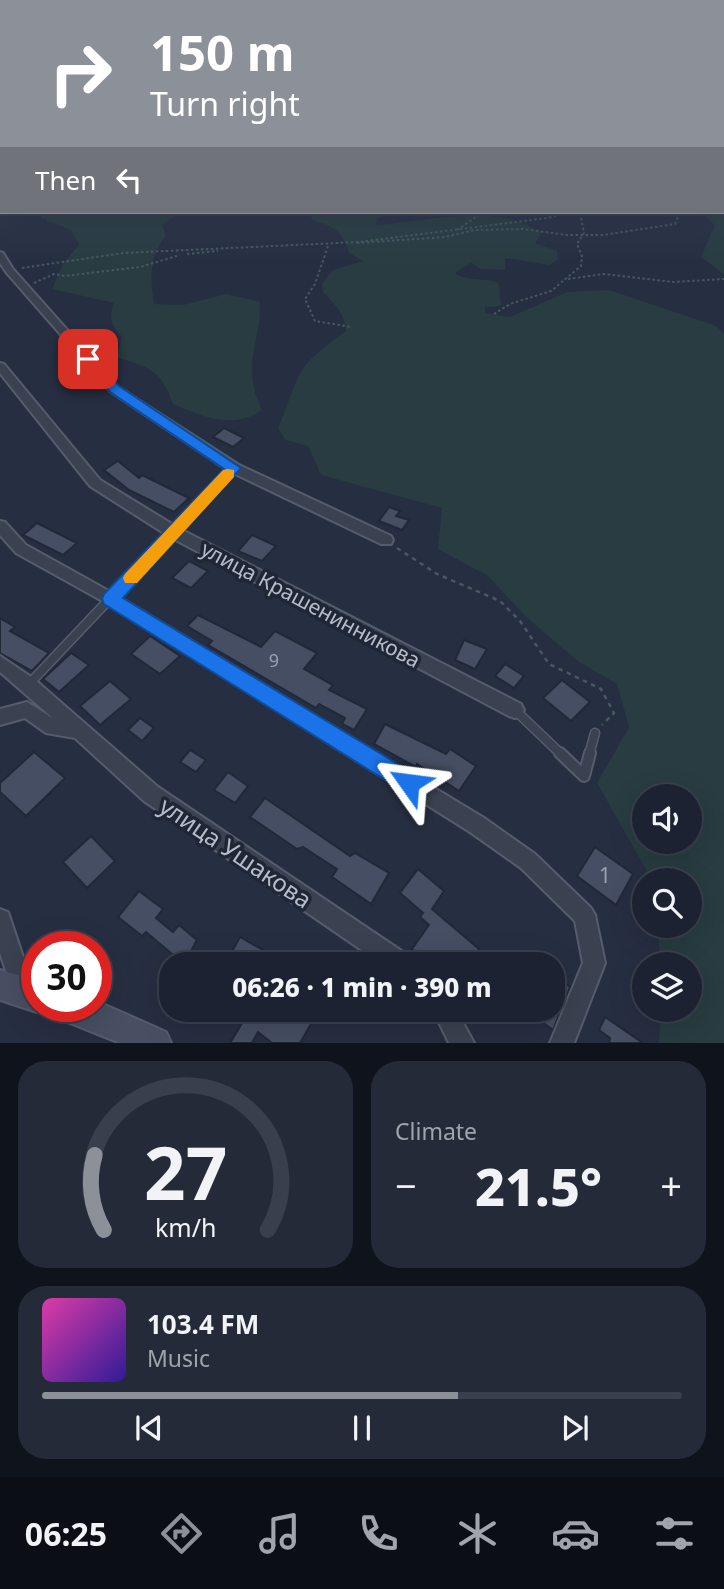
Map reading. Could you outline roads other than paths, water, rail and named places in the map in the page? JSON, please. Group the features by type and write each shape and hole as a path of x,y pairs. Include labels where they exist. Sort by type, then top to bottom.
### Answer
{"main road":[{"path":"110,1022 155,1043"}],"street":[{"path":"0,256 4,271 26,286 114,389 233,468 386,540"},
{"name":"улица Крашенинникова","path":"0,366 94,483 175,533 515,710"},
{"path":"0,526 21,550 111,599 477,825 528,861 584,915 594,963 562,1043"},
{"name":"улица Ушакова","path":"0,663 29,684 151,794 383,952"},
{"name":"улица Ушакова","path":"0,717 27,710 52,727 79,730"},
{"path":"0,920 20,991"},
{"path":"451,1022 462,1043"}],"lane":[{"path":"29,684 175,533 233,468"},
{"path":"515,710 584,776 595,733"}]}
